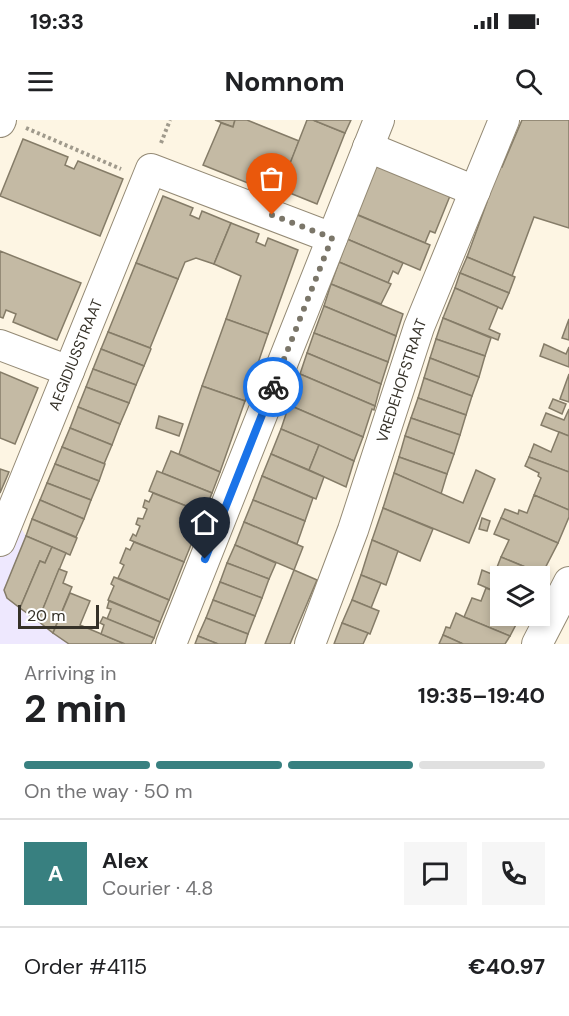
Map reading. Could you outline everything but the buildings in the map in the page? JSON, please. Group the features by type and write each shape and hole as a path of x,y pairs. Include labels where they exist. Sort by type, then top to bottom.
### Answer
{"street":[{"name":"VREDEHOFSTRAAT","path":"310,644 353,530 419,327 504,120"},
{"path":"171,644 373,134 475,191"},
{"path":"149,174 332,238"},
{"name":"AEGIDIUSSTRAAT","path":"0,541 149,174"},
{"path":"0,345 69,371"},
{"path":"537,644 569,582"}],"path":[{"path":"6,122 149,174"}],"shaded area":[{"path":"0,496 26,536 66,553 59,569 67,572 63,583 72,587 70,593 90,601 80,625 125,644 0,644"}],"way so far":[{"path":"272,215 332,238 273,387"}],"route":[{"path":"205,559 273,387"}]}
